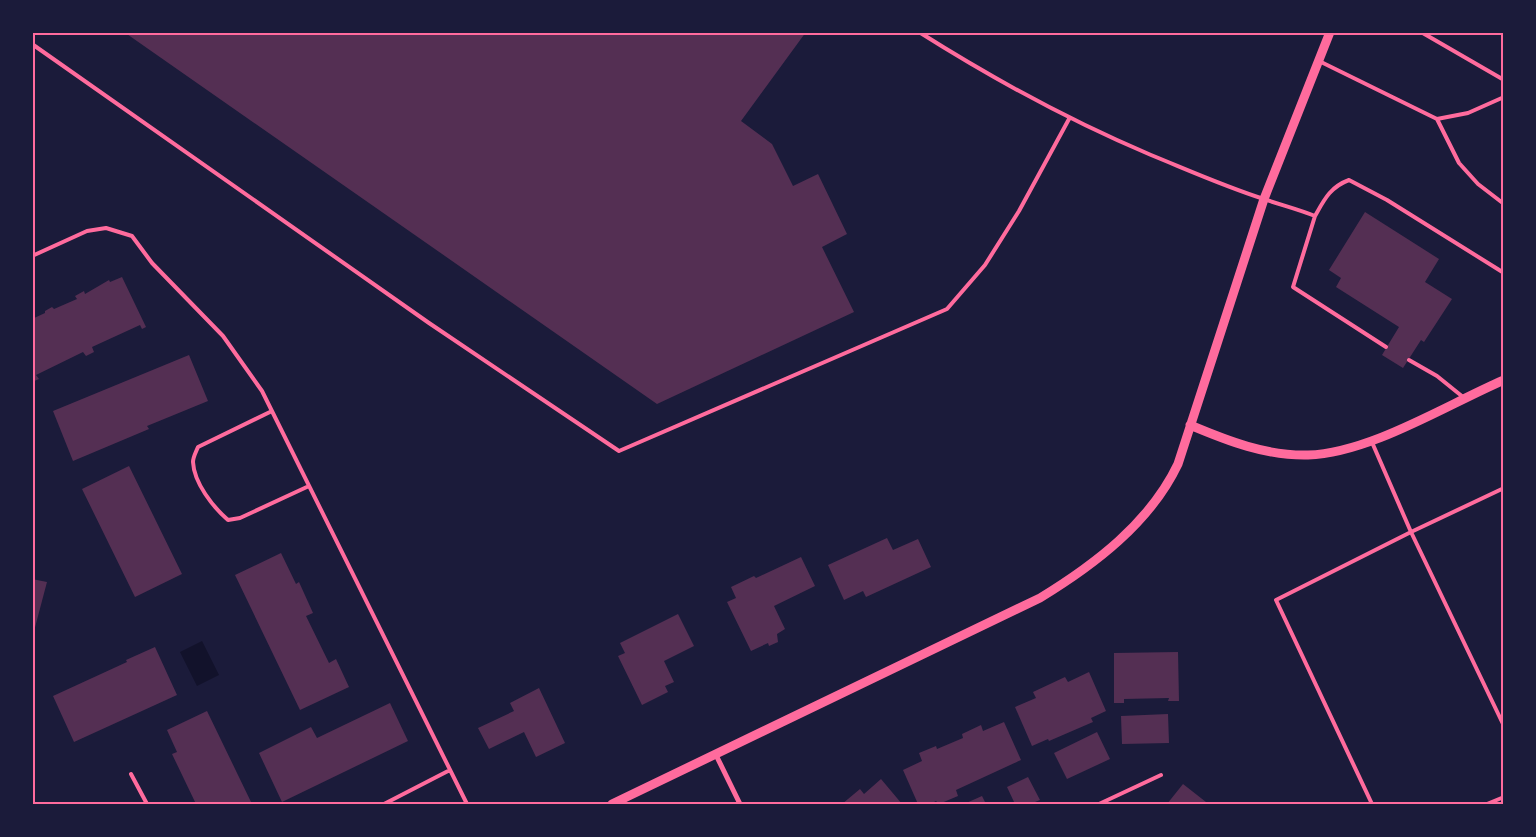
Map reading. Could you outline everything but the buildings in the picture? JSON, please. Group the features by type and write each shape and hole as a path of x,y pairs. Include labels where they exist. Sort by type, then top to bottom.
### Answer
{"street":[{"path":"612,804 1013,612 1069,580 1092,564 1127,532 1153,503 1170,480 1178,464 1264,200 1317,60 1330,32"},
{"path":"1190,425 1245,446 1307,455 1330,452 1371,440 1504,380"},
{"path":"716,755 740,804"}],"lane":[{"path":"919,32 989,76 1069,119 1151,155 1264,200 1294,207 1315,216"},
{"path":"1421,32 1504,80"},
{"path":"32,44 429,323 618,451 947,309 985,265 1019,211 1069,119"},
{"path":"1317,60 1437,119 1468,114 1504,97"},
{"path":"1437,119 1458,163 1478,184 1504,204"},
{"path":"1386,347 1293,287 1315,216 1328,193 1338,184 1349,180 1387,200 1504,273"},
{"path":"32,256 87,231 106,228 132,236 152,263 224,336 262,391 468,804"},
{"path":"1409,360 1437,376 1463,397"},
{"path":"272,411 198,447 193,460 196,476 217,511 228,520 240,518 309,486"},
{"path":"1371,440 1411,532 1504,726"},
{"path":"1372,804 1276,600 1411,532 1504,488"},
{"path":"384,804 450,770"},
{"path":"131,774 147,804"},
{"path":"1099,804 1161,775"},
{"path":"1487,804 1504,797"}],"shaded area":[{"path":"202,641 219,675 197,686 180,652"}]}
